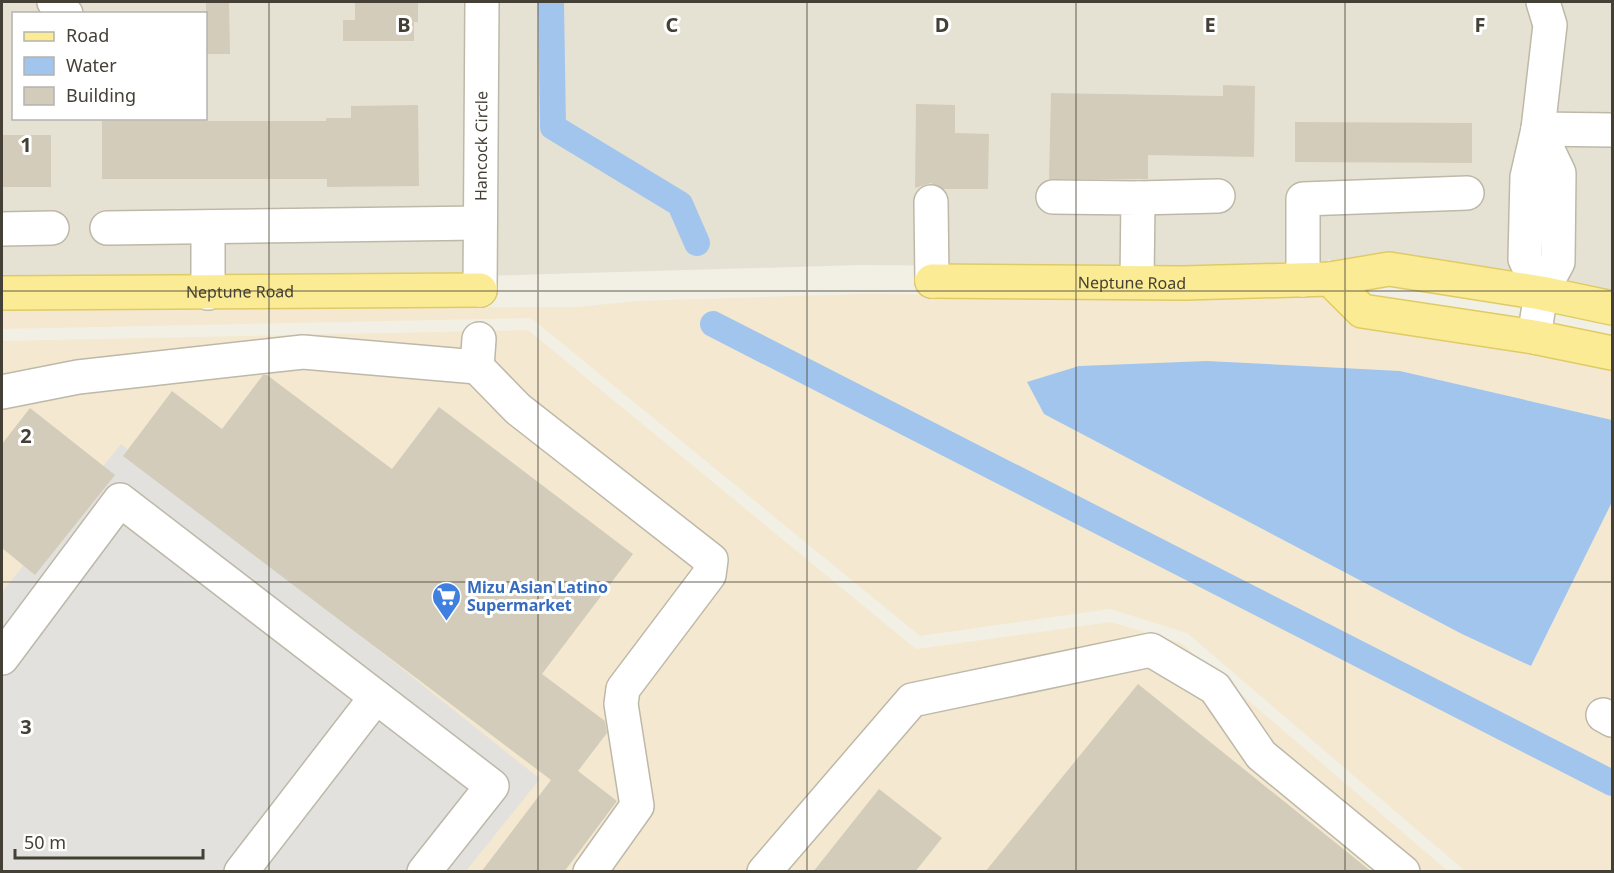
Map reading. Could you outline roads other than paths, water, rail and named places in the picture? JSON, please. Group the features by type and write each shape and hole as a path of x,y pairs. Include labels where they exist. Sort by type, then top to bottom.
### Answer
{"main road":[{"name":"Neptune Road","path":"932,281 1137,282 1316,279 1389,269 1541,293 1612,308"},
{"path":"1316,279 1362,311 1534,337 1612,353"},
{"name":"Neptune Road","path":"2,293 480,290"}],"street":[{"name":"Hancock Circle","path":"480,290 482,2"},
{"path":"1534,337 1541,293 1525,259 1527,177 1538,129 1550,25 1543,2"},
{"path":"1538,129 1612,130"},
{"path":"1316,279 1303,199 1467,193"},
{"path":"1053,197 1218,196"},
{"path":"1137,282 1138,198"},
{"path":"931,202 932,281"},
{"path":"107,228 480,223"},
{"path":"208,227 208,293"},
{"path":"2,229 52,228"},
{"path":"2,392 78,377 303,352 478,353 518,409 711,560 709,575 623,689 621,704 638,806 590,872"},
{"path":"2,658 120,500 492,786 424,872"},
{"path":"764,872 912,700 1151,650 1215,688 1261,755 1403,872"},
{"path":"250,868 376,696"}],"water":[{"path":"1207,361 1400,371 1612,420 1612,502 1531,666 1462,634 1044,414 1027,382 1079,366"}],"waterway":[{"path":"551,2 553,127 680,204 697,243"},
{"path":"713,324 1612,783"}],"place":[{"name":"Mizu Asian Latino Supermarket","path":"446,622"}]}
